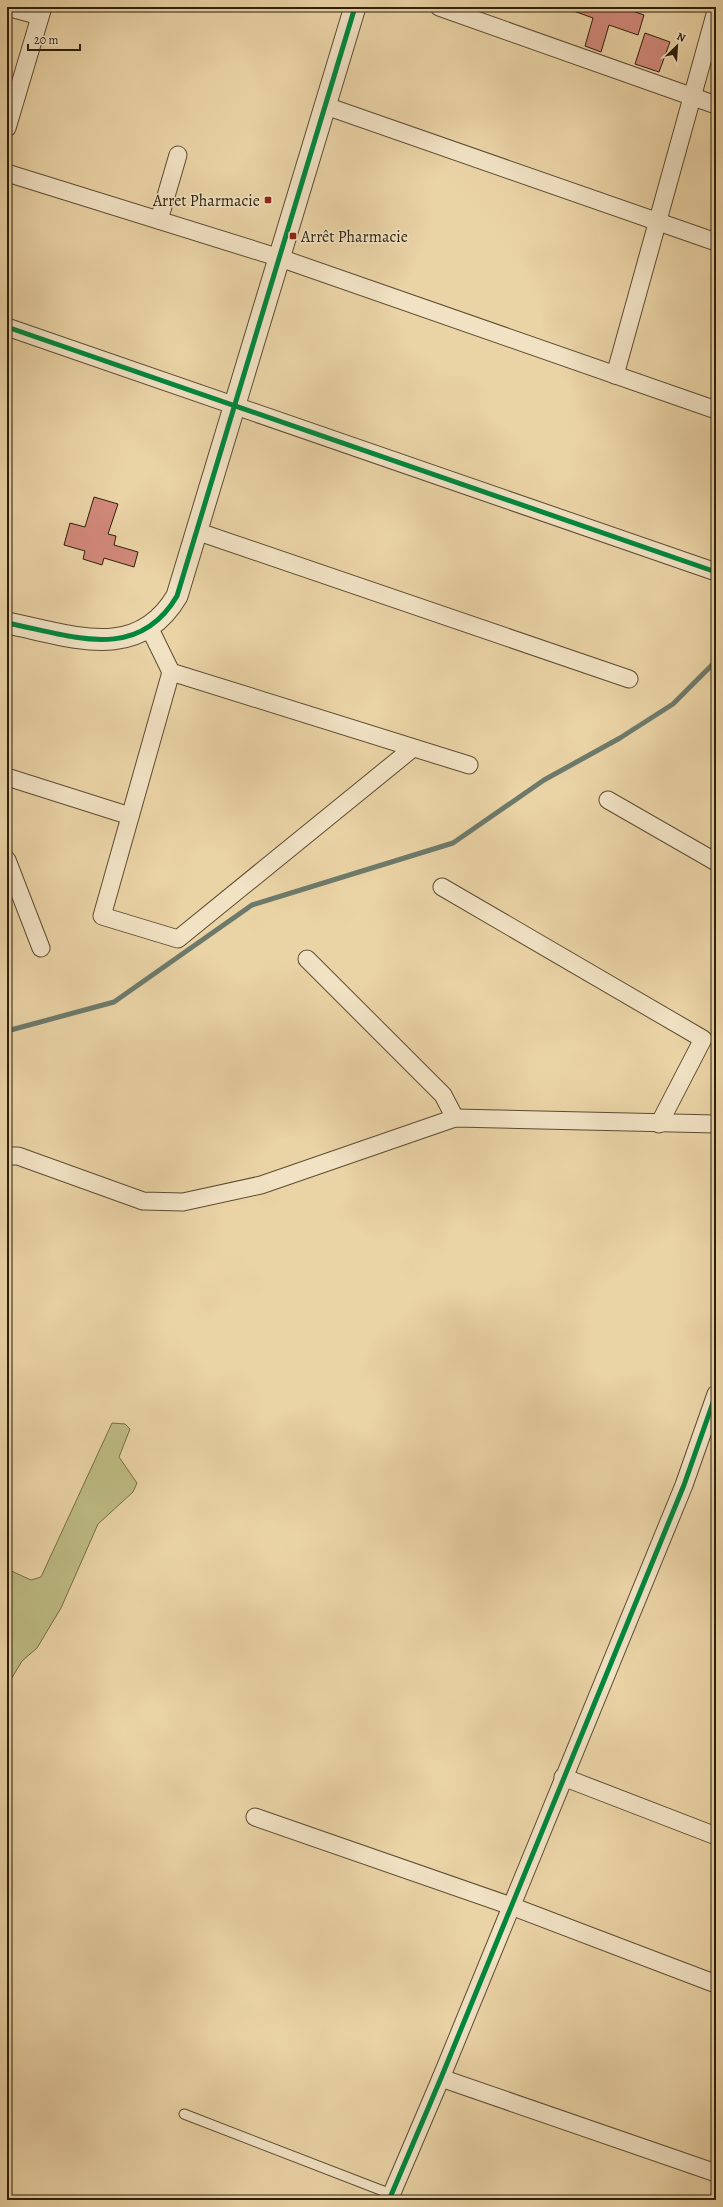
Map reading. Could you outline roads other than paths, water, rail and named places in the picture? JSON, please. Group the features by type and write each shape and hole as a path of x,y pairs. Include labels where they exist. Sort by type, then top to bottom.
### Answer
{"street":[{"path":"7,7 41,12 7,128"},
{"path":"7,623 103,641 130,636 149,627 168,612 177,596 355,7"},
{"path":"439,7 716,105"},
{"path":"615,374 716,11"},
{"path":"326,106 716,242"},
{"path":"159,220 178,155"},
{"path":"7,173 280,258 716,410"},
{"path":"7,327 716,572"},
{"path":"196,531 629,679"},
{"path":"149,627 170,672 102,916 178,938 413,748"},
{"path":"170,672 469,765"},
{"path":"7,777 130,816"},
{"path":"608,800 716,862"},
{"path":"7,860 41,948"},
{"path":"442,887 703,1039 659,1124"},
{"path":"307,959 443,1095 455,1118"},
{"path":"7,1156 18,1156 143,1201 183,1202 261,1185 455,1118 659,1124 716,1124"},
{"path":"390,2197 441,2078 563,1777 684,1485 716,1394"},
{"path":"563,1777 716,1836"},
{"path":"255,1817 511,1906 716,1984"},
{"path":"441,2078 716,2173"}],"lane":[{"path":"184,2114 390,2197"}],"waterway":[{"path":"7,1031 114,1002 252,905 453,843 544,780 620,738 673,704 716,661"}],"place":[{"name":"Arret Pharmacie","path":"268,200"},
{"name":"Arrêt Pharmacie","path":"293,236"}]}
